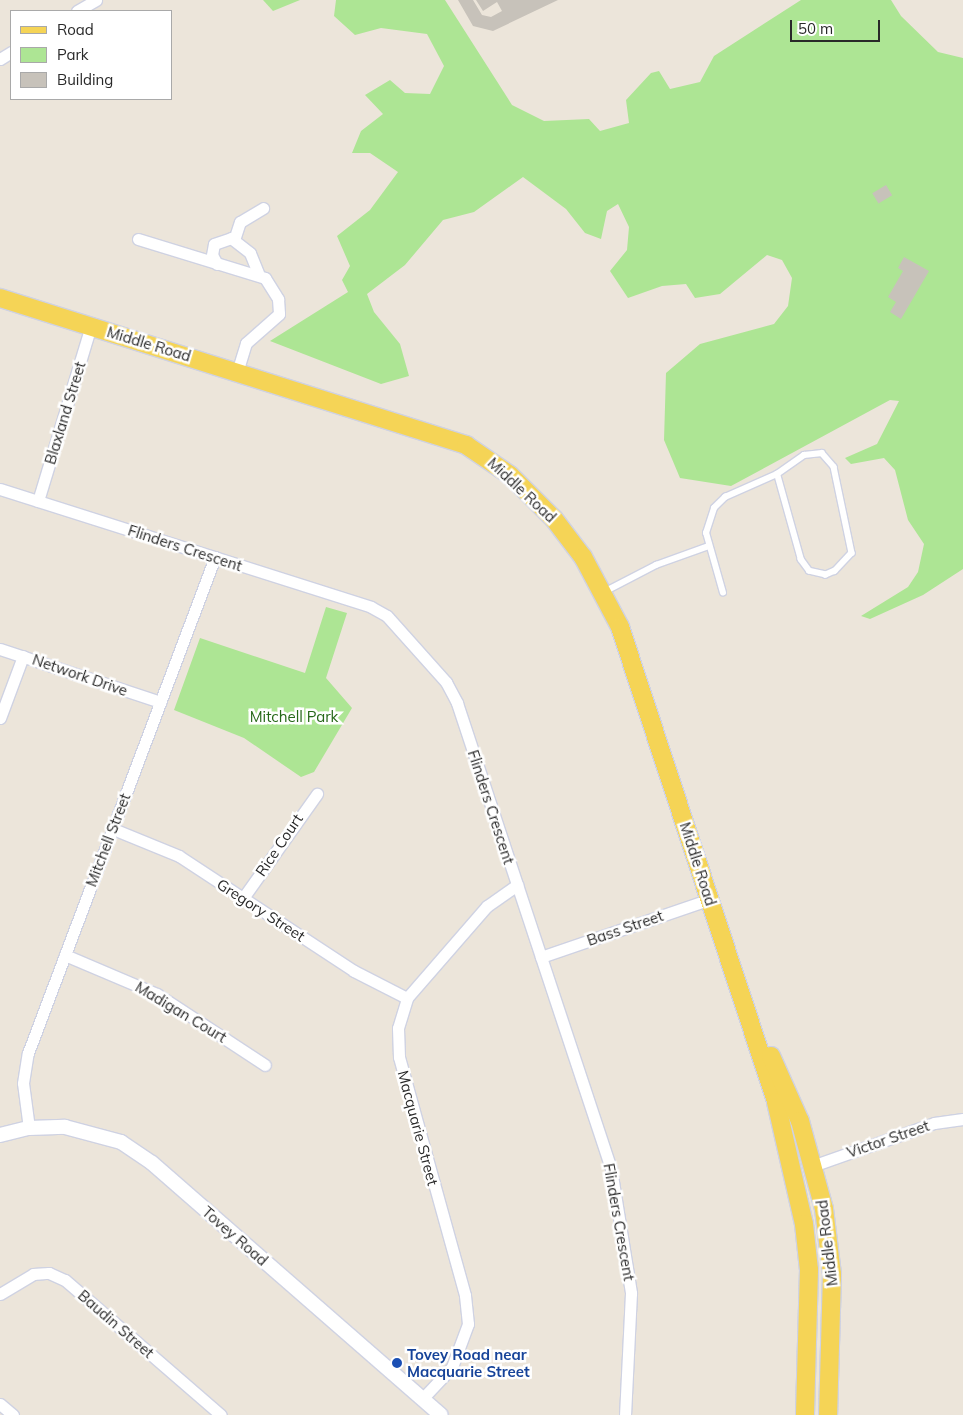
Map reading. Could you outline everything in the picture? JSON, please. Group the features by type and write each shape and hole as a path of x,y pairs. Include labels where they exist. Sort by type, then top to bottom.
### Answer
{"main road":[{"name":"Middle Road","path":"0,298 423,428 490,458 554,519 604,592 620,627 776,1102 804,1224 810,1314 805,1415"},
{"name":"Middle Road","path":"733,969 800,1121 815,1165 832,1274 828,1415"},
{"path":"800,1121 798,1143 808,1210 804,1224"}],"street":[{"path":"79,10 96,0"},
{"path":"234,240 240,222 263,208"},
{"path":"217,264 212,255 214,244 224,238 234,240 250,253 258,273 278,299 279,314 246,343 237,372"},
{"path":"138,239 217,264 258,273"},
{"name":"Blaxland Street","path":"38,501 91,326"},
{"name":"Flinders Crescent","path":"0,489 371,607 387,616 446,682 457,703 611,1169 631,1293 625,1415"},
{"name":"Mitchell Street","path":"29,1128 23,1083 28,1053 215,557"},
{"name":"Network Drive","path":"0,648 160,702"},
{"path":"0,718 23,656"},
{"name":"Rice Court","path":"243,898 318,794"},
{"name":"Gregory Street","path":"113,829 179,856 354,971 407,998"},
{"name":"Macquarie Street","path":"422,1399 452,1367 468,1324 464,1295 399,1057 398,1028 407,998 486,906 517,885"},
{"name":"Bass Street","path":"541,956 710,899"},
{"name":"Madigan Court","path":"65,956 157,994 265,1065"},
{"name":"Victor Street","path":"815,1165 934,1123 963,1119"},
{"name":"Tovey Road","path":"0,1135 29,1128 90,1131 121,1142 152,1163 441,1415"},
{"name":"Baudin Street","path":"0,1294 33,1274 50,1273 65,1280 220,1415"},
{"path":"0,1404 13,1415"}],"lane":[{"path":"723,593 709,546 706,525 719,503 778,474 804,455 829,457 852,553 835,571 817,574 801,560 778,474"},
{"path":"604,592 656,565 709,546"}],"green space":[{"path":"263,0 300,0 273,11"},
{"path":"336,0 445,0 512,105 544,121 589,119 600,131 629,123 626,100 651,73 659,71 670,89 700,82 714,56 801,0 891,0 901,16 938,52 963,58 963,569 923,595 870,619 861,616 908,587 918,572 924,544 908,520 895,470 884,458 851,464 845,458 877,444 899,401 890,400 731,486 680,478 664,440 666,373 700,344 774,324 788,306 792,278 782,260 767,255 720,294 695,298 686,284 662,286 628,298 610,271 627,250 629,227 618,204 607,211 601,239 585,233 566,209 523,177 474,212 443,220 405,265 367,294 374,312 400,344 409,376 381,384 270,341 348,292 342,280 350,266 337,236 370,210 398,172 370,153 352,153 361,131 383,114 365,95 390,80 405,93 430,94 444,66 427,34 381,28 355,35 334,16"},
{"name":"Mitchell Park","path":"326,607 347,613 326,678 352,708 314,772 301,777 244,738 174,710 200,638 305,673"}],"building":[{"path":"458,0 473,0 482,15 491,17 502,11 497,2 483,11 476,0 558,0 493,31 473,26"},
{"path":"886,185 892,195 878,204 872,193"},
{"path":"904,257 929,271 901,319 890,312 896,302 888,297 903,271 898,268"}],"place":[{"name":"Tovey Road near Macquarie Street","path":"397,1363"}]}
